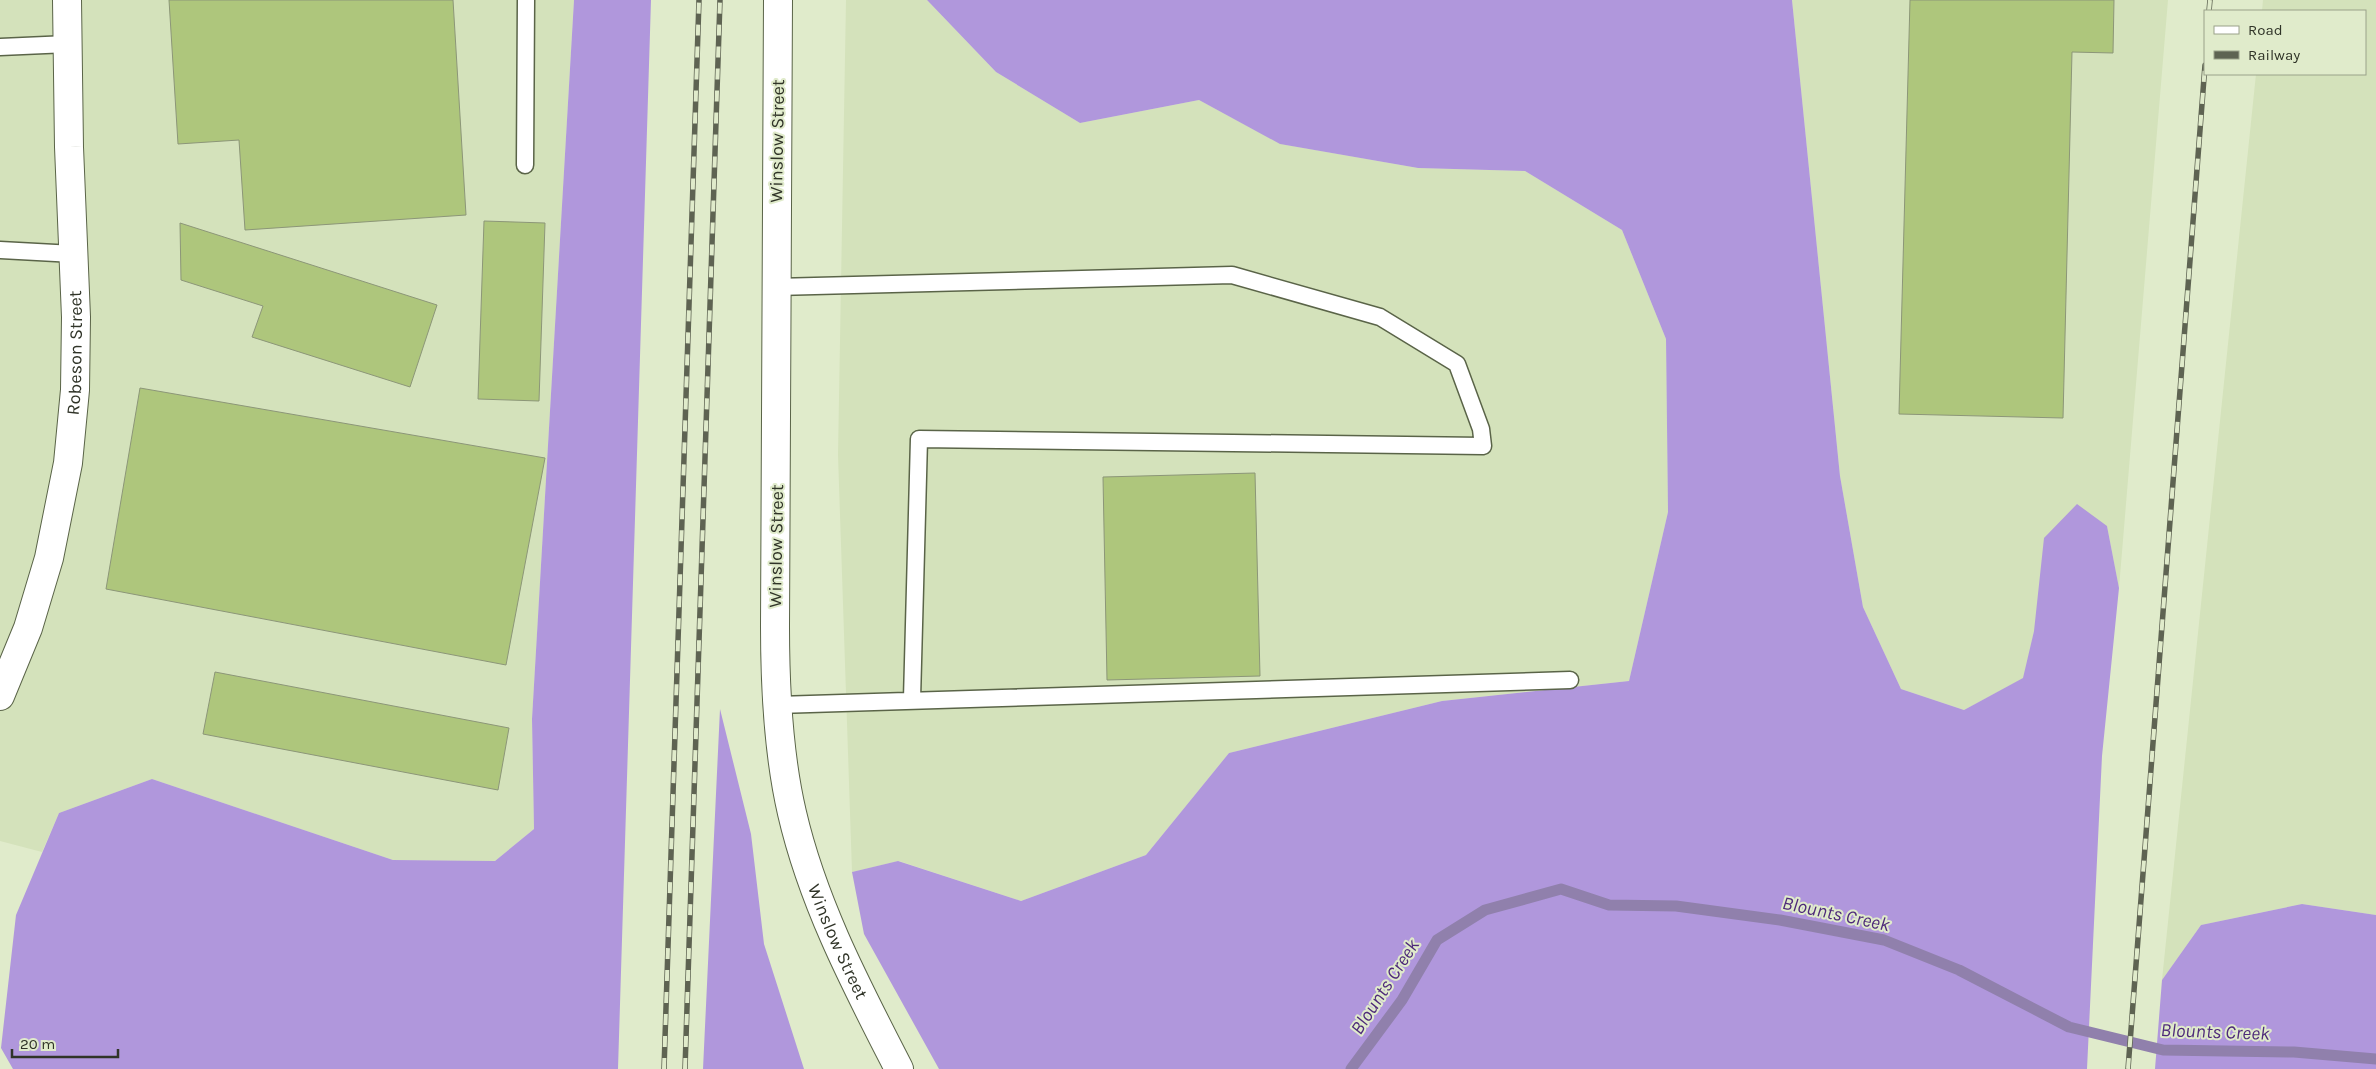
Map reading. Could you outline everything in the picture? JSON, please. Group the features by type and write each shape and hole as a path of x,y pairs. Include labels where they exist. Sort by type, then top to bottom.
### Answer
{"street":[{"name":"Robeson Street","path":"0,696 28,628 49,558 68,463 75,390 76,317 67,0"},
{"name":"Winslow Street","path":"778,0 775,646 778,705 786,778 792,813 816,891 849,970 899,1069"}],"lane":[{"path":"525,164 526,0"},
{"path":"0,47 68,44"},
{"path":"0,250 74,254"},
{"path":"776,286 1232,275 1380,318 1458,364 1481,429 1482,446 920,439 912,699"},
{"path":"778,705 912,699 1570,680"}],"shaded area":[{"path":"0,0 574,0 532,719 534,829 495,861 393,860 152,779 59,813 42,852 0,841"},
{"path":"574,0 651,0 618,1069 13,1069 1,1048 16,915 59,813 152,779 393,860 495,861 534,829 532,719"},
{"path":"846,0 927,0 996,72 1080,123 1199,100 1281,144 1418,168 1525,171 1622,230 1666,339 1668,512 1629,681 1442,701 1229,753 1146,855 1021,901 899,861 852,872 838,455"},
{"path":"927,0 1792,0 1840,476 1863,607 1901,689 1964,710 2023,678 2034,631 2044,538 2077,504 2107,526 2119,588 2102,756 2087,1069 939,1069 864,934 852,872 898,861 1021,901 1146,855 1229,753 1442,701 1629,681 1668,512 1666,339 1622,230 1525,171 1418,168 1280,144 1199,100 1080,123 996,72"},
{"path":"1792,0 2168,0 2119,588 2107,526 2034,631 2024,678 1964,710 1901,689 1863,607 1840,476"},
{"path":"2263,0 2376,0 2376,915 2302,904 2201,925 2162,980 2256,75 2366,75 2366,10 2262,10"},
{"path":"720,709 751,834 764,944 804,1069 703,1069"},
{"path":"2302,904 2376,915 2376,1069 2155,1069 2162,980 2201,925"}],"building":[{"path":"169,0 453,0 466,215 245,230 239,140 178,144"},
{"path":"1910,0 2114,0 2113,53 2072,52 2063,418 1899,414"},
{"path":"484,221 545,223 539,401 478,399"},
{"path":"180,223 437,305 410,387 252,337 263,306 181,280"},
{"path":"140,388 545,458 506,665 106,589"},
{"path":"1255,473 1260,676 1107,680 1103,477"},
{"path":"215,672 509,728 498,790 203,734"}],"waterway":[{"name":"Blounts Creek","path":"1351,1069 1402,1000 1437,940 1485,910 1561,889 1609,905 1676,906 1780,920 1884,940 1959,970 2069,1027 2163,1050 2294,1052 2376,1059"}],"railway":[{"path":"664,1069 699,0"},
{"path":"685,1069 720,0"},
{"path":"2209,10 2210,0"},
{"path":"2128,1069 2204,75"}]}
